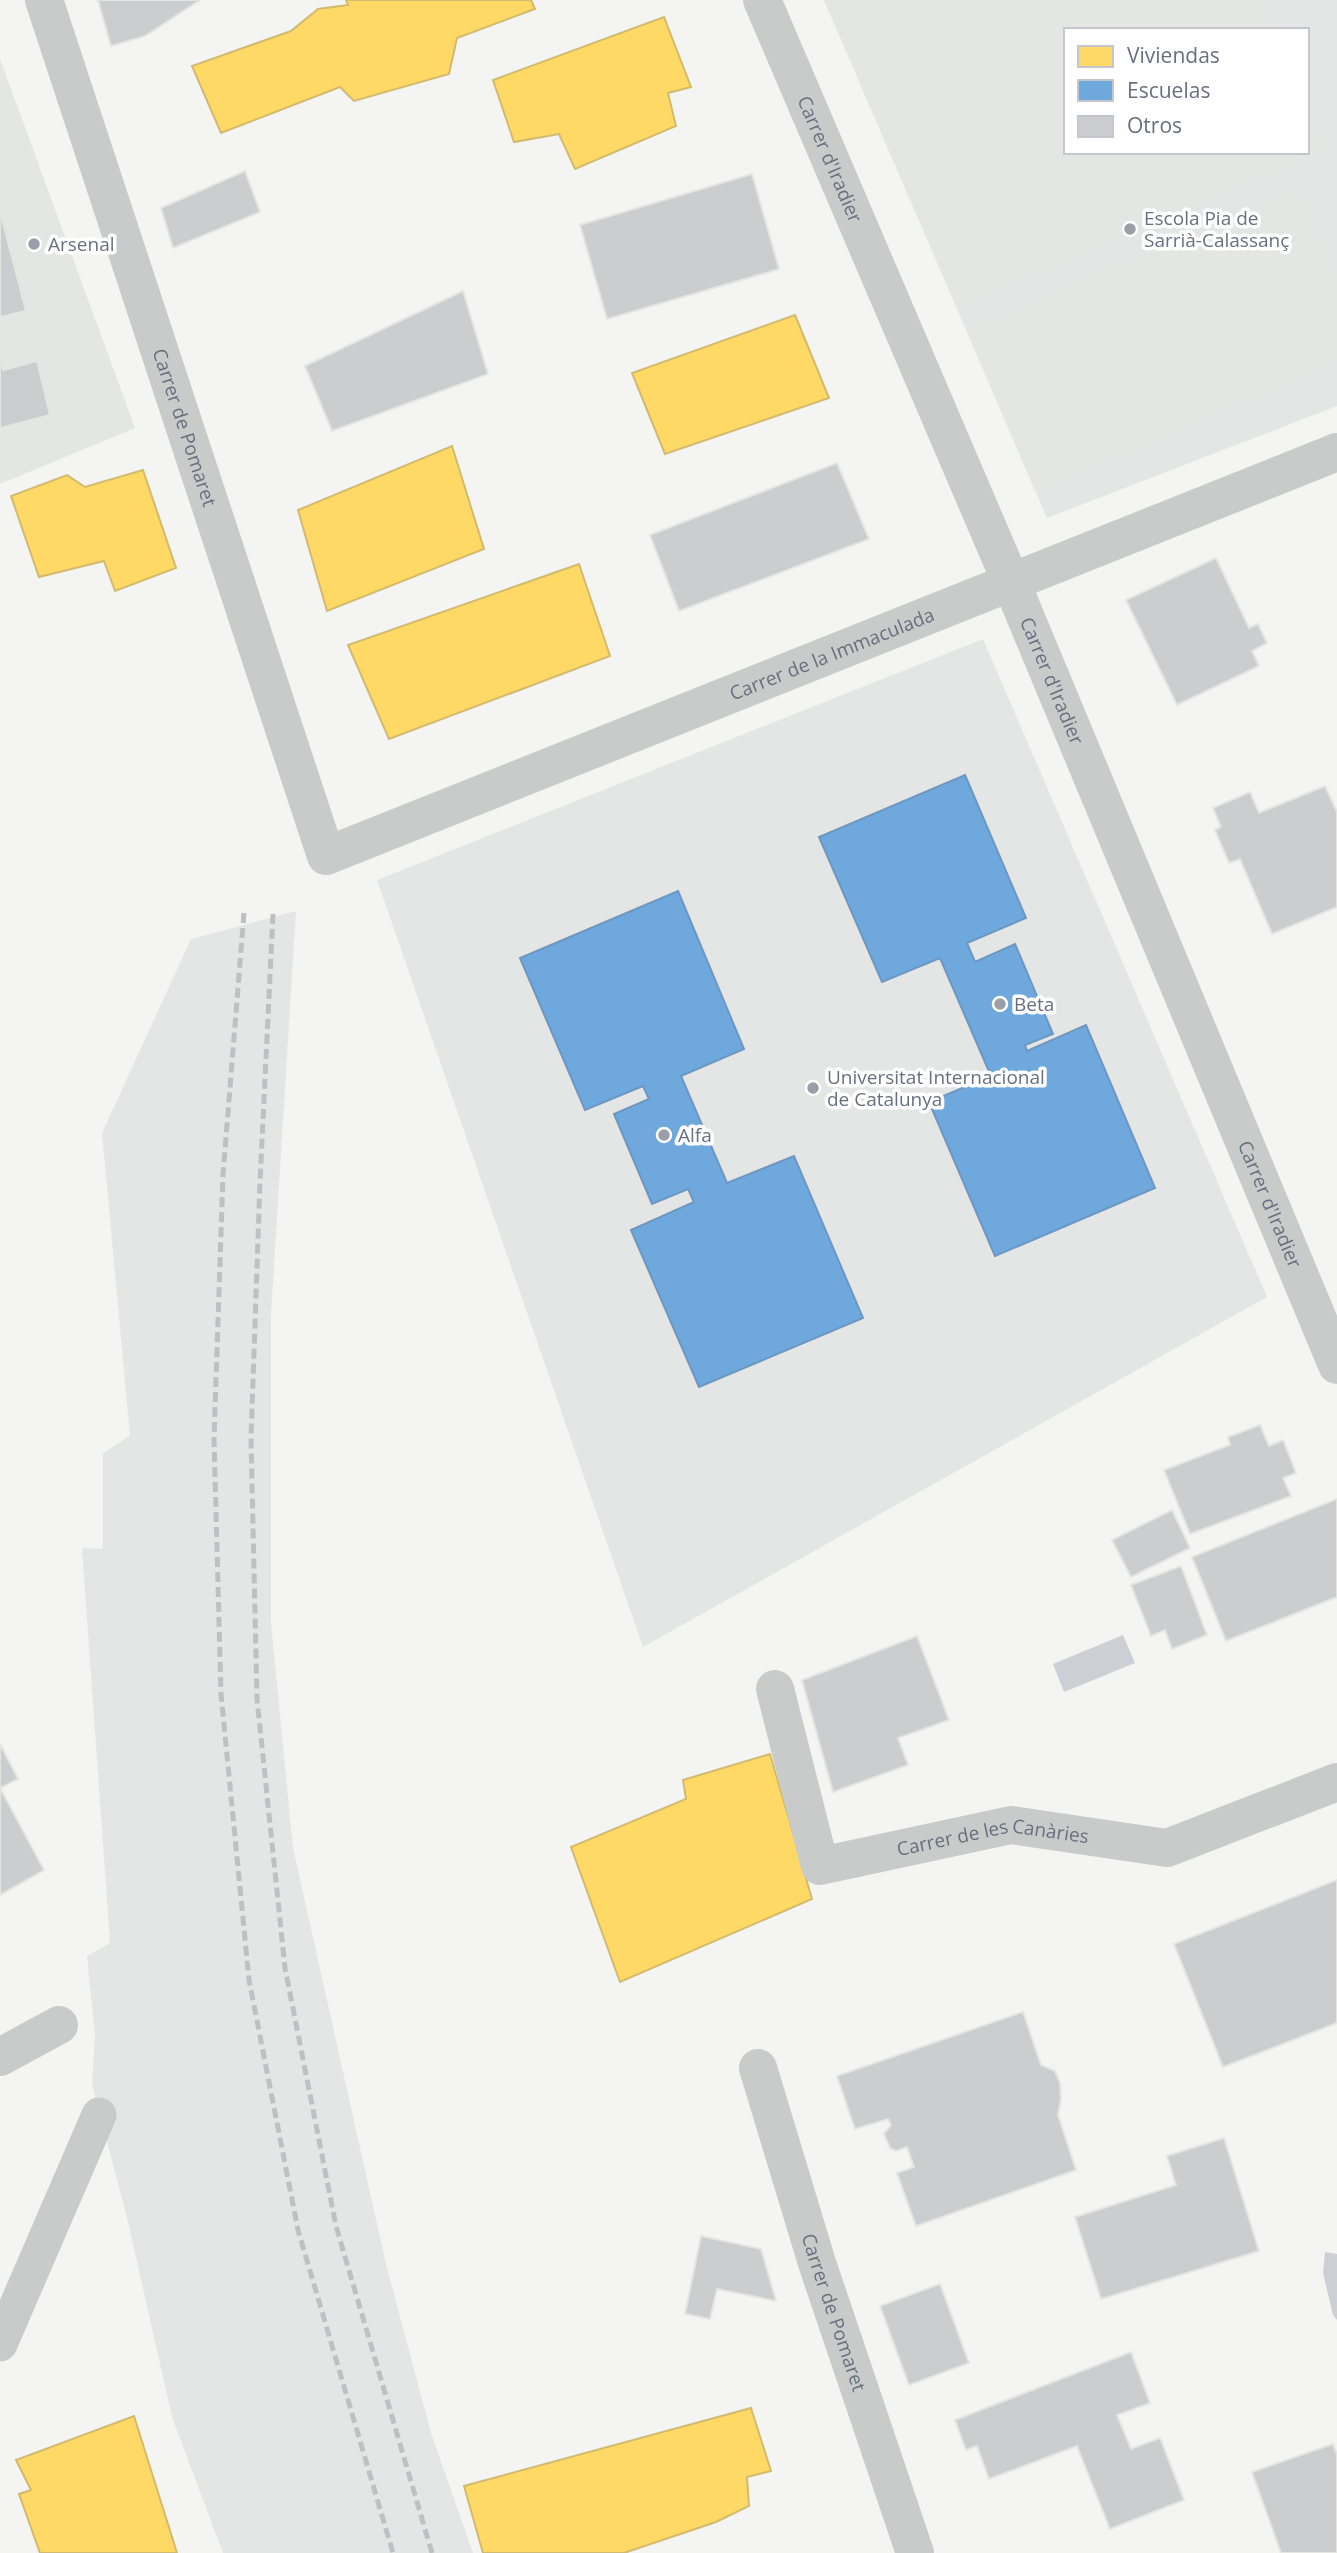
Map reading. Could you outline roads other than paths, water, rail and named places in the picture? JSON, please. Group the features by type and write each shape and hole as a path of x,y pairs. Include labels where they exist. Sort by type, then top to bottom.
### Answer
{"street":[{"name":"Carrer de Pomaret","path":"44,0 326,856"},
{"name":"Carrer d'Iradier","path":"762,0 1011,582 1324,1299 1337,1365"},
{"name":"Carrer de la Immaculada","path":"326,856 1337,452"},
{"name":"Carrer de les Canàries","path":"775,1689 820,1866 1011,1825 1167,1848 1337,1782"},
{"path":"0,2057 59,2025"},
{"name":"Carrer de Pomaret","path":"758,2068 817,2263 915,2553"}],"lane":[{"path":"0,2344 99,2115"}],"railway":[{"path":"244,913 223,1175 214,1438 221,1694 249,1980 298,2230 393,2553"},
{"path":"273,914 251,1438 257,1699 285,1968 336,2226 432,2553"}],"place":[{"name":"Escola Pia de Sarrià-Calassanç","path":"1130,229"},
{"name":"Arsenal","path":"34,244"},
{"name":"Beta","path":"1000,1004"},
{"name":"Universitat Internacional de Catalunya","path":"813,1088"},
{"name":"Alfa","path":"664,1135"}]}
